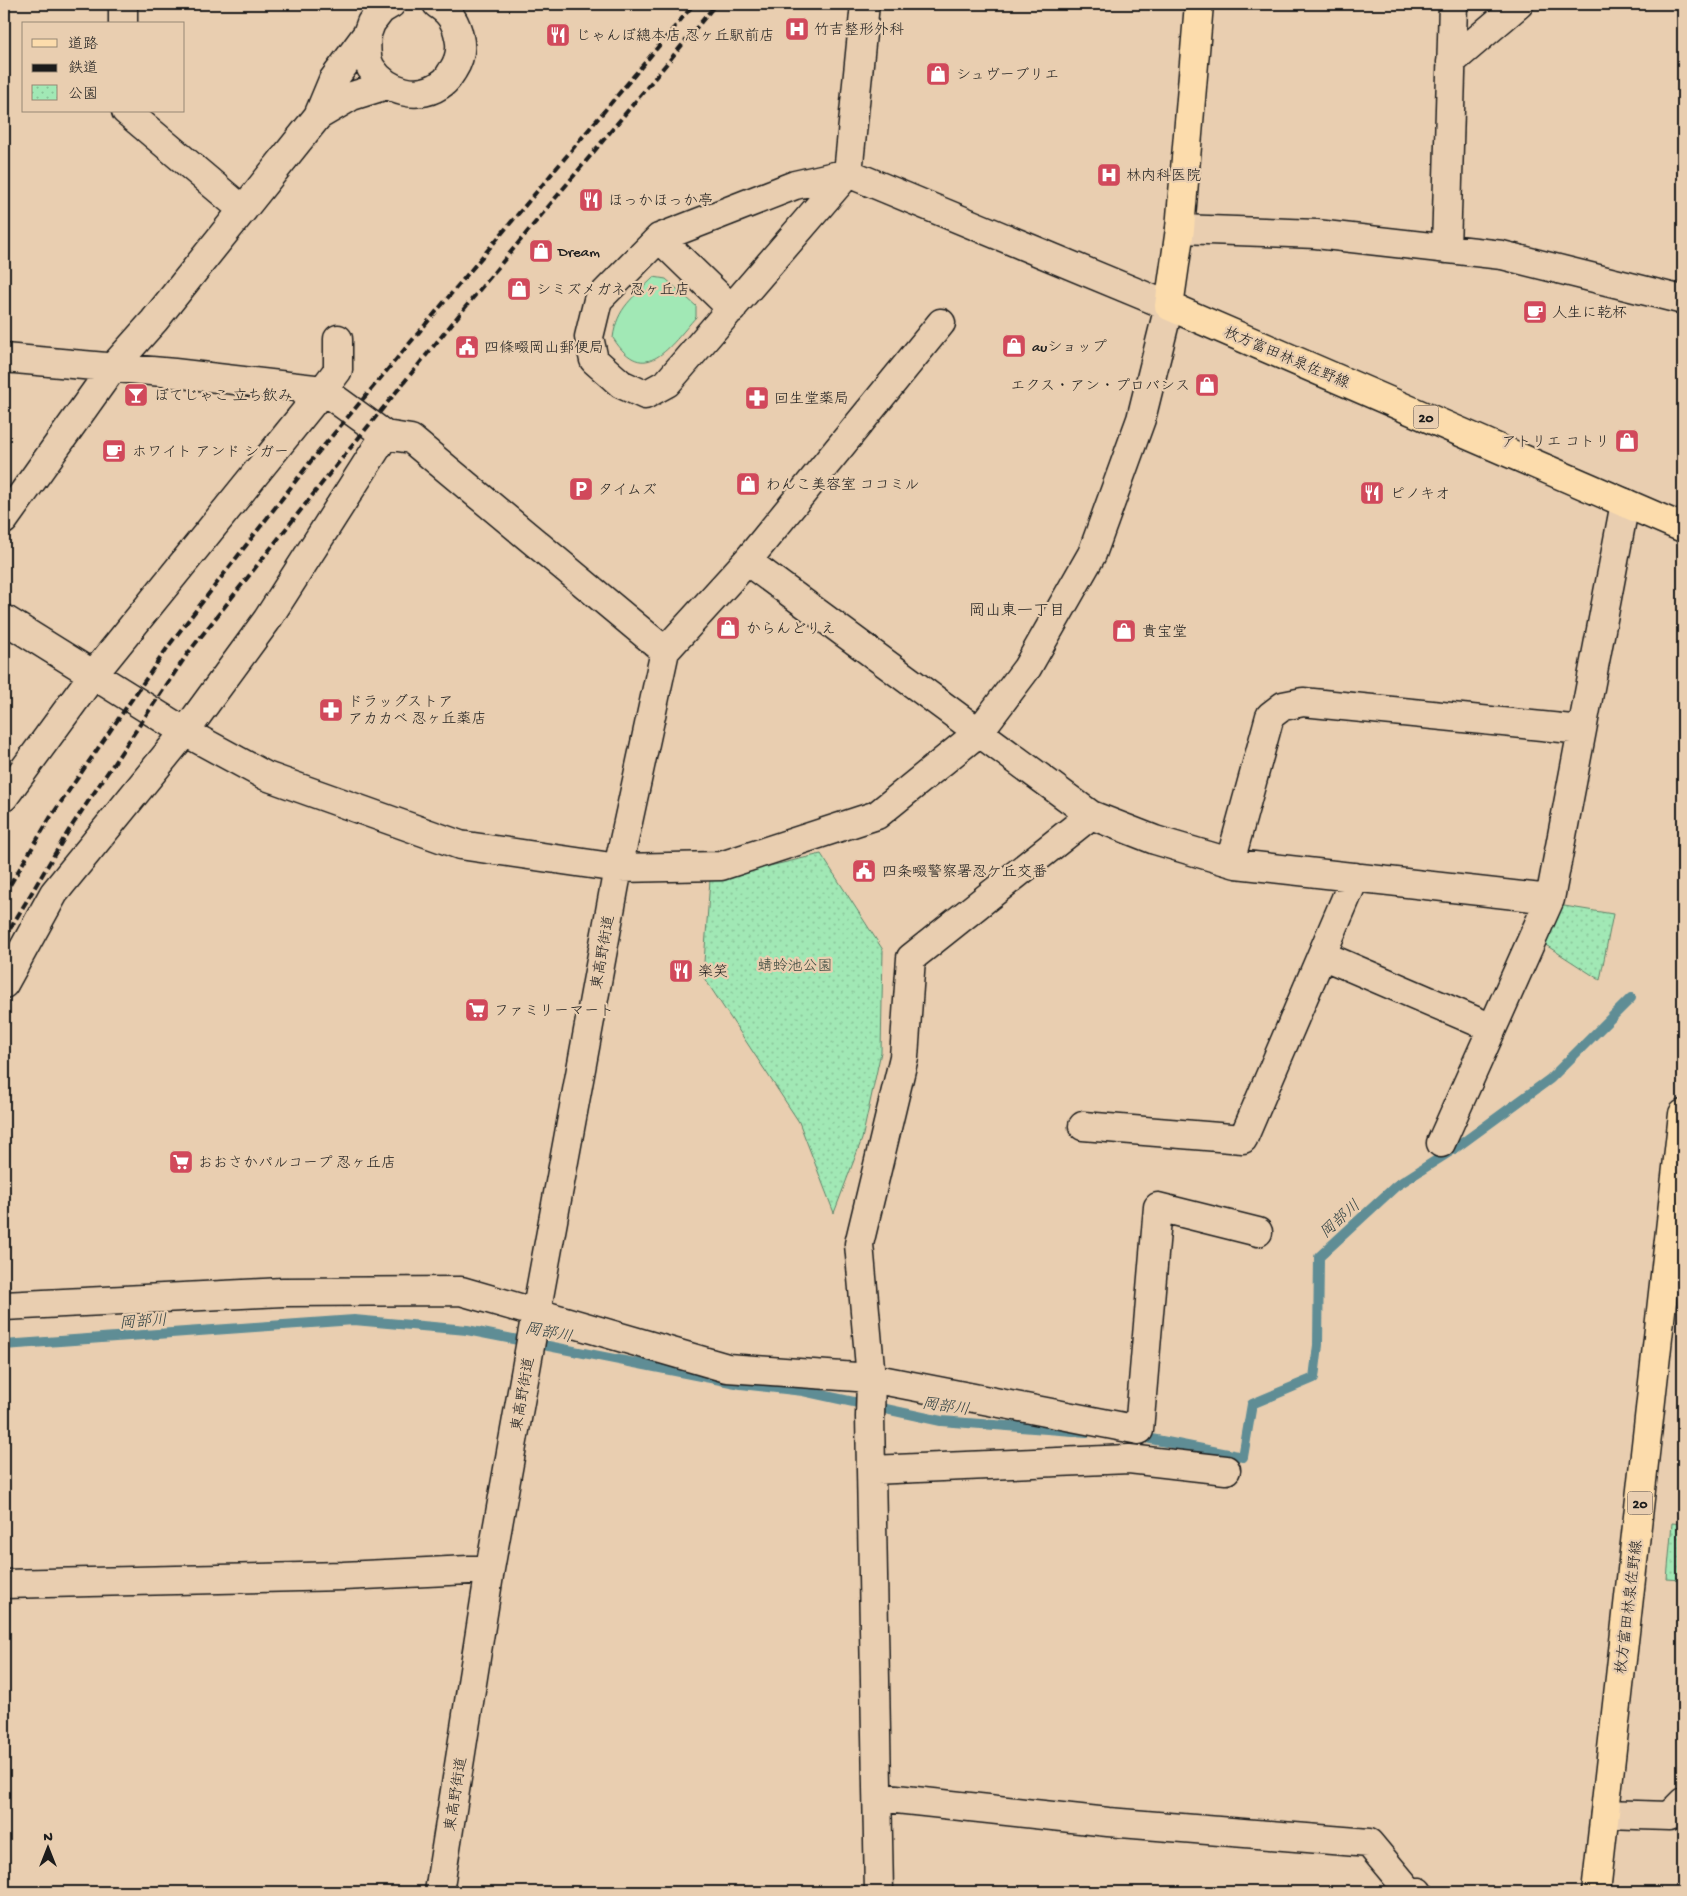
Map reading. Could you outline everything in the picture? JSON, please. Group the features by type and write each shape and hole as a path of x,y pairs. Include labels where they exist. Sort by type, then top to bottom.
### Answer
{"main road":[{"path":"1169,306 1180,229 1198,4"},
{"name":"枚方富田林泉佐野線","path":"1169,306 1683,528"},
{"name":"枚方富田林泉佐野線","path":"1596,1892 1677,1241 1683,1114"}],"street":[{"path":"122,4 123,22"},
{"path":"4,520 113,367 154,321 318,116 333,80 367,34 371,23 381,10 391,4"},
{"path":"367,34 366,51 371,67 387,85 402,92 414,93 431,90 445,82 459,61 461,45 456,24 446,11 437,4"},
{"path":"4,619 185,732 266,776 460,845 618,868 721,866 877,815 978,733 1027,668 1092,554 1141,419 1169,306 848,173 795,186 659,238 598,300 590,337 594,360 621,384 645,395 667,383 848,173 865,4"},
{"path":"1446,249 1452,4"},
{"path":"1451,62 1519,4"},
{"path":"318,116 352,96 387,85"},
{"path":"127,112 243,210"},
{"path":"1180,229 1316,234 1502,255 1683,300"},
{"path":"659,238 732,309"},
{"path":"4,358 113,367 323,390 385,435 411,439 664,651 747,561 941,323"},
{"path":"4,797 93,675 338,370 338,339"},
{"path":"4,984 54,894 185,732 266,620 385,435"},
{"path":"1441,1143 1550,899 1625,503"},
{"path":"747,561 1091,815 1156,840 1230,862 1550,899"},
{"name":"東高野街道","path":"439,1892 490,1569 528,1356 618,868 664,651"},
{"path":"1230,862 1270,716 1283,706 1303,702 1582,730"},
{"path":"879,1892 871,1396 859,1244 904,1056 911,958 1091,815"},
{"path":"1083,1126 1243,1139 1355,877"},
{"path":"1322,955 1492,1028"},
{"path":"4,1306 283,1292 461,1290 535,1320 727,1368 871,1396 1138,1430 1158,1207 1258,1232"},
{"path":"871,1470 1129,1460 1226,1470"},
{"path":"4,1584 343,1576 490,1569"},
{"path":"878,1797 1108,1822 1369,1843 1409,1891 1419,1892"},
{"path":"1605,1814 1669,1816 1683,1802"}],"green space":[{"path":"654,277 666,279 696,306 696,317 667,350 657,357 646,361 636,360 625,353 613,338 615,327 618,318 627,304"},
{"name":"蜻蛉池公園","path":"821,854 883,950 881,1052 862,1139 834,1213 799,1122 703,976 710,880"},
{"path":"1558,905 1613,914 1600,980 1541,942"},
{"path":"1672,1523 1683,1524 1683,1580 1667,1579"}],"waterway":[{"name":"岡部川","path":"1136,1436 1243,1457 1252,1404 1314,1378 1318,1345 1319,1257 1396,1186 1457,1147 1550,1079 1631,998"},
{"name":"岡部川","path":"4,1345 354,1320 467,1330 741,1384 803,1391 941,1421 1087,1432"}],"railway":[{"path":"4,895 50,818 170,644 311,461 694,4"},
{"path":"4,939 69,830 188,653 330,473 716,4"}],"place":[{"name":"竹吉整形外科","path":"797,29"},
{"name":"じゃんぼ總本店 忍ヶ丘駅前店","path":"558,35"},
{"name":"シュヴーブリエ","path":"938,74"},
{"name":"林内科医院","path":"1109,175"},
{"name":"ほっかほっか亭","path":"591,200"},
{"name":"Dream","path":"541,251"},
{"name":"シミズメガネ 忍ヶ丘店","path":"519,289"},
{"name":"人生に乾杯","path":"1535,312"},
{"name":"auショップ","path":"1014,346"},
{"name":"四條畷岡山郵便局","path":"467,347"},
{"name":"エクス・アン・プロバンス","path":"1207,385"},
{"name":"ぼてじゃこ 立ち飲み","path":"136,395"},
{"name":"回生堂薬局","path":"757,398"},
{"name":"アトリエ コトリ","path":"1627,441"},
{"name":"ホワイト アンド シガー","path":"114,451"},
{"name":"わんこ美容室 ココミル","path":"748,484"},
{"name":"タイムズ","path":"581,489"},
{"name":"ピノキオ","path":"1372,493"},
{"name":"からんどりえ","path":"728,628"},
{"name":"貴宝堂","path":"1124,631"},
{"name":"ドラッグストア アカカベ 忍ヶ丘薬店","path":"331,710"},
{"name":"四条畷警察署忍ケ丘交番","path":"864,871"},
{"name":"楽笑","path":"681,971"},
{"name":"ファミリーマート","path":"477,1010"},
{"name":"おおさかパルコープ 忍ヶ丘店","path":"181,1162"}],"district":[{"name":"岡山東一丁目","path":"1017,609"}]}
